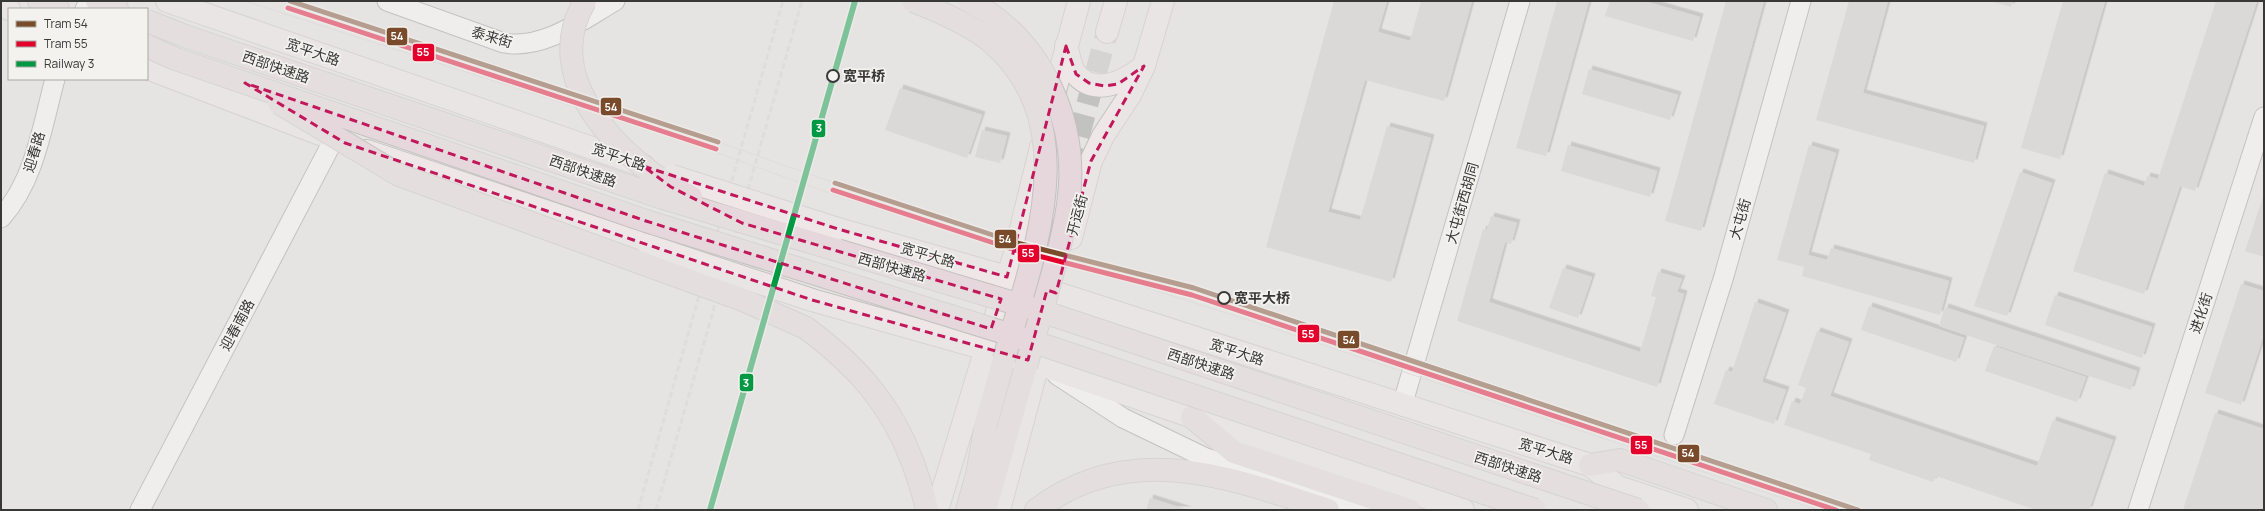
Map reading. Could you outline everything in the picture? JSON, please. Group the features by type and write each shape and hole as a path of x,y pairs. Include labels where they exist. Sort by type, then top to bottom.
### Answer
{"highway":[{"path":"39,1 56,8"},
{"path":"97,1 114,8"},
{"path":"585,1 579,12 572,43 574,71 584,99 603,127 627,153 671,187 742,223"},
{"path":"914,1 975,31 1001,52 1018,74 1038,111 1046,147 1046,187 1039,230 986,424 977,475 967,510"},
{"path":"969,1 985,9 1020,38 1040,65 1056,100 1067,137 1070,188 1064,226 985,510"},
{"name":"西部快速路","path":"148,21 611,181 742,223 1044,312 1638,510"},
{"name":"西部快速路","path":"148,46 246,83 646,221 1037,343 1535,510"},
{"path":"246,83 399,175 743,300 806,328 839,353 856,370 892,418 910,455 927,510"},
{"path":"1192,417 1234,452 1409,510"},
{"path":"1590,465 1620,460 1766,510"},
{"path":"1036,510 1074,486 1101,476 1132,471 1158,470 1207,473 1258,487 1328,510"}],"main road":[{"name":"宽平大路","path":"167,1 672,176 838,229 1007,277 1402,406 1590,465 1618,487 1687,510"},
{"path":"937,510 1007,277 1066,46 1079,1"},
{"path":"1107,32 1116,1"},
{"name":"开运街","path":"999,510 1039,364 1091,161 1103,136 1130,95 1144,66 1163,1"},
{"path":"1066,46 1071,65 1076,74 1089,83 1104,86 1118,84 1144,66"},
{"path":"148,68 334,140 649,246 812,300 1039,364 1463,510"}],"street":[{"name":"泰来街","path":"387,1 504,43 515,45 528,43 565,30 615,1"},
{"name":"大屯街西胡同","path":"1402,406 1520,1"},
{"name":"大屯街","path":"1674,435 1724,276 1801,1"},
{"name":"迎春路","path":"1,218 18,196 32,164 55,80"},
{"name":"进化街","path":"2138,510 2264,117"},
{"name":"迎春南路","path":"140,510 334,140"},
{"path":"1039,364 1123,418 1206,458 1362,510"}],"highlighted area":[{"path":"1066,46 1076,74 1089,83 1105,86 1118,84 1144,66 1091,161 1056,293 1047,290 1028,360 812,300 345,143 245,83 646,221 991,329 1001,299 742,223 671,187 643,166 838,229 1007,277"}],"building":[{"path":"1334,1 1387,1 1378,32 1410,41 1421,1 1472,1 1444,101 1365,80 1328,212 1360,220 1387,126 1431,138 1391,282 1266,247"},
{"path":"1557,1 1589,1 1546,156 1516,148"},
{"path":"1610,1 1644,1 1700,17 1693,41 1605,16"},
{"path":"1726,1 1764,1 1701,231 1665,221"},
{"path":"1849,1 1888,1 1863,93 1984,126 1974,163 1816,120"},
{"path":"1990,1 2013,1 2011,7"},
{"path":"2063,1 2105,1 2060,159 2021,148"},
{"path":"2216,1 2257,1 2195,191 2180,186 2144,294 2073,271 2105,173 2144,186 2147,176 2158,179"},
{"path":"1589,69 1678,95 1670,120 1582,94"},
{"path":"900,88 982,115 967,158 885,130"},
{"path":"982,130 1007,136 1000,163 975,157"},
{"path":"1568,145 1657,171 1650,197 1561,171"},
{"path":"1809,145 1836,153 1808,255 1827,260 1831,248 1949,281 1940,315 1802,276 1804,267 1777,260"},
{"path":"2020,172 2052,183 2007,316 1974,306"},
{"path":"2264,194 2264,257 2245,251"},
{"path":"1491,216 1517,223 1511,244 1505,242 1489,302 1640,352 1656,297 1651,296 1658,272 1682,279 1677,292 1684,294 1657,387 1457,321 1483,229 1487,230"},
{"path":"1563,268 1592,277 1578,318 1549,308"},
{"path":"2241,284 2264,291 2264,334 2241,405 2205,393"},
{"path":"2055,295 2152,327 2142,358 2045,325"},
{"path":"1755,302 1786,313 1762,382 1786,390 1774,424 1714,404 1726,370 1732,372"},
{"path":"1869,306 1964,338 1956,362 1861,330"},
{"path":"1945,307 2137,371 2131,390 1939,326"},
{"path":"1817,331 1849,342 1830,396 2037,466 2053,420 2113,440 2089,510 2036,510 1936,476 1933,482 1869,460 1871,454 1784,425 1792,401 1800,404 1806,388 1798,385"},
{"path":"1994,346 2086,377 2077,402 1985,371"},
{"path":"2215,413 2264,429 2264,510 2183,510"},
{"path":"1150,498 1188,510 1146,510"}],"tunnel":[{"path":"1070,168 1107,32"},
{"path":"1031,305 1058,211"}],"tram line":[{"path":"245,1 715,152 829,193 1015,253 1138,285 1248,320 1818,510"},
{"name":"54","path":"290,1 718,142"},
{"name":"55","path":"288,8 716,149"},
{"path":"718,142 835,183"},
{"name":"54","path":"835,183 1017,243 1194,288 1858,510"},
{"name":"55","path":"833,190 1015,250 1192,295 1836,510"}],"railway":[{"path":"638,510 783,1"},
{"path":"656,510 802,1"}],"rail line":[{"name":"3","path":"710,510 855,1"}],"place":[{"name":"宽平桥","path":"833,76"},
{"name":"宽平大桥","path":"1224,298"}]}
